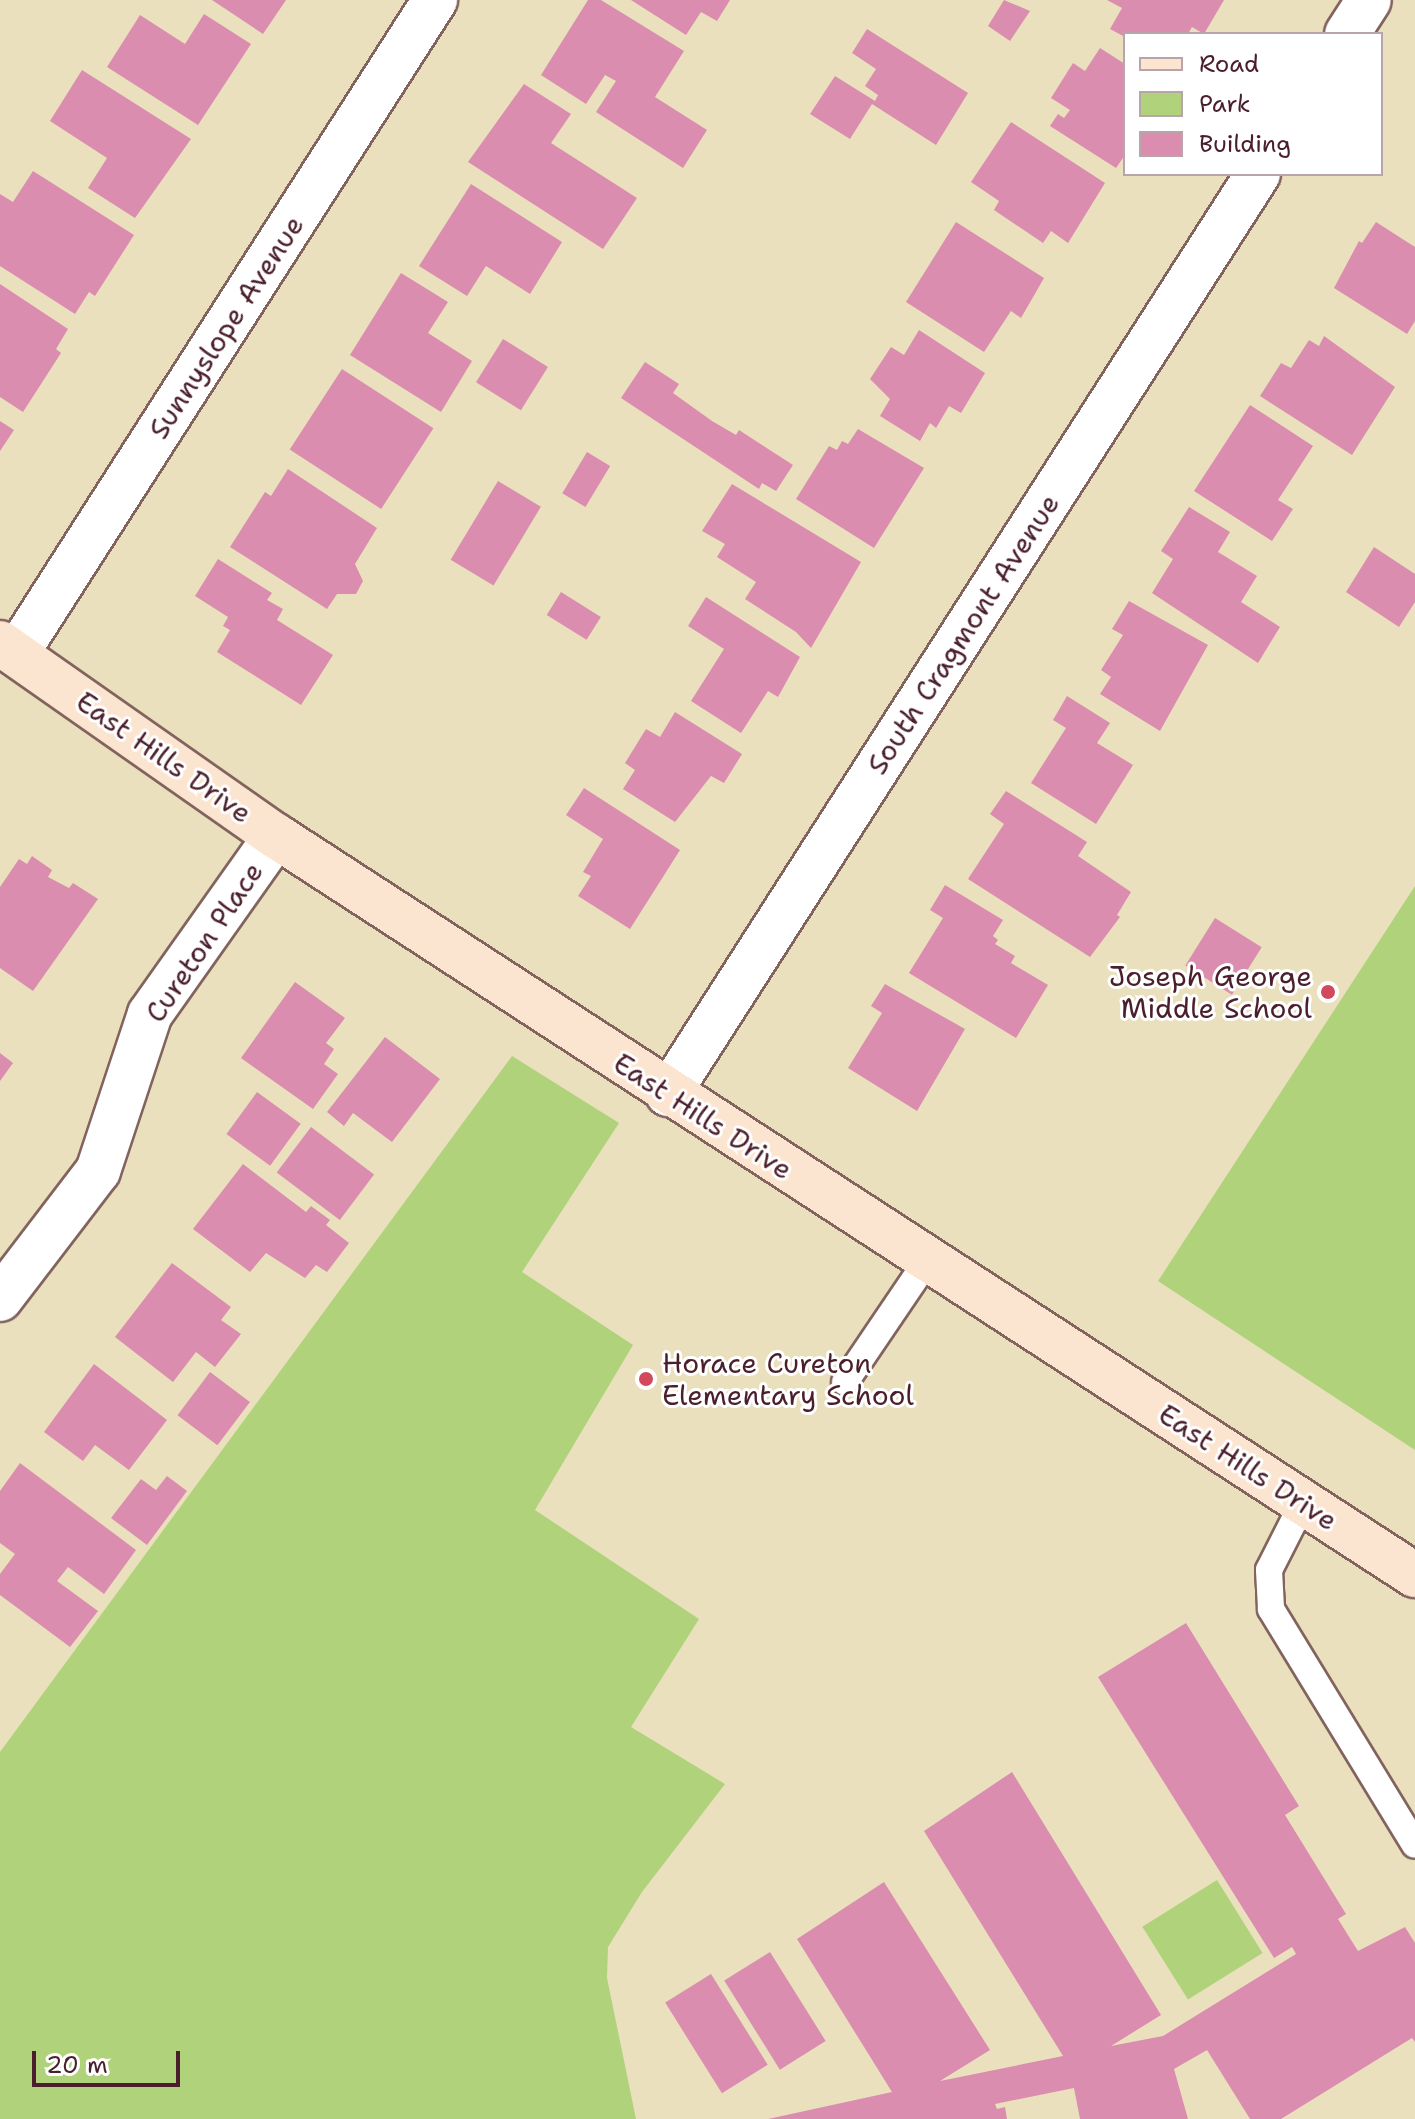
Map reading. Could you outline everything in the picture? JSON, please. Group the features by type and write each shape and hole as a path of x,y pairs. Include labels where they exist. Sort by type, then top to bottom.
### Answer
{"street":[{"name":"Sunnyslope Avenue","path":"8,649 435,0"},
{"path":"1348,32 1369,0"},
{"name":"South Cragmont Avenue","path":"668,1094 1257,176"},
{"name":"East Hills Drive","path":"8,649 276,836 668,1094 1415,1575"},
{"name":"Cureton Place","path":"0,1299 98,1171 150,1014 276,836"}],"lane":[{"path":"845,1382 927,1261"},
{"path":"1303,1503 1269,1570 1271,1609 1415,1845"}],"green space":[{"path":"1415,886 1415,1450 1158,1281"},
{"path":"512,1056 619,1123 522,1272 633,1345 535,1510 699,1619 631,1727 725,1784 642,1892 608,1947 607,1978 636,2119 0,2119 0,1752"},
{"path":"1217,1880 1263,1953 1188,2000 1142,1927"}],"building":[{"path":"212,0 286,0 263,34"},
{"path":"588,0 601,0 684,51 655,97 707,130 683,168 596,112 616,81 605,75 586,104 541,75"},
{"path":"631,0 730,0 717,21 701,12 686,35"},
{"path":"1004,0 1030,11 1010,41 988,26"},
{"path":"1107,0 1224,0 1205,32 1192,27 1189,32 1123,32 1123,36 1110,29 1122,8"},
{"path":"204,14 251,44 198,125 107,67 140,15 185,44"},
{"path":"867,29 968,93 936,145 872,104 850,139 810,114 835,76 875,101 878,95 865,86 876,69 852,53"},
{"path":"1100,48 1123,63 1123,158 1116,168 1050,126 1058,114 1064,118 1070,110 1051,98 1073,63 1085,71"},
{"path":"82,70 191,139 135,218 88,188 107,158 50,121"},
{"path":"524,84 571,114 551,143 637,198 603,249 468,162"},
{"path":"1011,122 1105,183 1068,243 1051,231 1043,243 994,210 999,201 971,182"},
{"path":"33,171 134,235 95,296 89,292 75,314 0,266 0,194 13,202"},
{"path":"471,184 562,242 530,294 486,266 467,296 419,266"},
{"path":"956,222 1044,278 1021,318 1011,311 984,352 906,302"},
{"path":"1376,222 1415,247 1415,321 1407,334 1334,288 1359,241 1362,243"},
{"path":"401,273 448,302 428,333 472,361 441,412 350,355"},
{"path":"0,284 68,329 56,349 61,353 23,412 0,397"},
{"path":"919,330 985,373 961,413 949,406 936,428 930,423 920,441 880,416 890,399 870,379 891,347 904,355"},
{"path":"1324,336 1395,387 1352,455 1260,396 1281,363 1291,368 1309,340 1319,346"},
{"path":"503,339 548,367 521,410 476,382"},
{"path":"645,362 679,384 673,393 712,421 736,435 739,430 793,465 776,491 762,483 759,489 621,398"},
{"path":"342,369 433,428 381,509 290,450"},
{"path":"1250,405 1313,446 1278,500 1293,509 1272,541 1194,491"},
{"path":"0,421 14,430 0,451"},
{"path":"858,429 924,468 874,548 796,499 829,446 837,450 842,441 848,444"},
{"path":"587,452 610,466 585,507 562,493"},
{"path":"288,469 377,528 355,564 363,581 356,594 337,594 327,609 230,547 265,492 271,496"},
{"path":"498,481 541,507 493,586 451,560"},
{"path":"732,484 861,562 811,648 796,632 745,599 756,582 717,557 725,544 702,531"},
{"path":"1189,507 1230,532 1218,552 1257,576 1241,602 1280,627 1258,663 1152,593 1173,559 1161,551"},
{"path":"1374,547 1415,574 1415,602 1399,627 1346,592"},
{"path":"218,559 272,593 267,600 283,609 277,620 333,655 301,705 217,652 230,630 223,626 228,617 195,596"},
{"path":"561,592 601,617 587,640 547,615"},
{"path":"706,597 800,657 778,697 768,691 741,733 691,701 724,649 688,626"},
{"path":"1129,601 1208,645 1160,731 1100,694 1111,677 1101,670 1123,635 1112,629"},
{"path":"1067,696 1110,723 1097,743 1133,765 1096,824 1031,783 1066,728 1053,720"},
{"path":"675,712 742,754 724,783 711,776 675,822 623,789 635,770 625,763 646,729 660,737"},
{"path":"584,788 680,850 630,929 578,896 591,876 583,872 603,839 566,815"},
{"path":"1006,791 1087,842 1078,856 1131,892 1117,915 1120,917 1090,957 968,879 1004,824 990,814"},
{"path":"32,856 52,870 48,877 69,888 73,883 98,899 33,991 0,968 0,887 19,859 27,864"},
{"path":"945,885 1003,920 993,936 998,940 995,944 1015,956 1011,963 1048,985 1016,1038 909,973 943,918 930,910"},
{"path":"1215,918 1262,947 1232,995 1185,965"},
{"path":"295,982 345,1018 326,1043 334,1049 324,1064 338,1074 313,1109 241,1058"},
{"path":"885,984 965,1029 917,1111 848,1068 882,1013 871,1006"},
{"path":"385,1037 440,1079 392,1142 353,1113 344,1126 327,1112"},
{"path":"0,1053 13,1063 0,1081"},
{"path":"257,1092 301,1124 270,1166 226,1134"},
{"path":"311,1127 374,1175 340,1220 277,1173"},
{"path":"243,1164 306,1212 311,1206 330,1220 326,1225 349,1243 327,1272 316,1265 305,1278 266,1253 250,1272 193,1229"},
{"path":"172,1263 231,1307 221,1320 241,1334 215,1367 196,1352 173,1382 115,1337"},
{"path":"94,1364 167,1420 129,1470 95,1445 83,1461 44,1432"},
{"path":"210,1372 250,1402 217,1445 178,1415"},
{"path":"20,1463 136,1550 104,1594 68,1567 57,1581 98,1611 70,1647 0,1595 0,1574 15,1554 0,1543 0,1491"},
{"path":"167,1476 187,1491 147,1545 111,1518 141,1479 156,1490"},
{"path":"1186,1623 1299,1806 1285,1815 1346,1914 1338,1919 1358,1951 1405,1927 1415,1943 1415,2042 1412,2038 1281,2119 1250,2119 1207,2050 1174,2069 1188,2119 1080,2119 1074,2088 995,2104 997,2109 1005,2107 1007,2119 768,2119 892,2092 797,1939 884,1882 990,2050 940,2081 1063,2056 924,1831 1012,1772 1161,2015 1111,2046 1163,2036 1296,1954 1292,1947 1274,1958 1098,1677"},
{"path":"770,1952 826,2041 780,2070 724,1981"},
{"path":"711,1974 768,2065 722,2093 665,2003"}],"place":[{"name":"Joseph George Middle School","path":"1328,992"},
{"name":"Horace Cureton Elementary School","path":"646,1379"}]}
